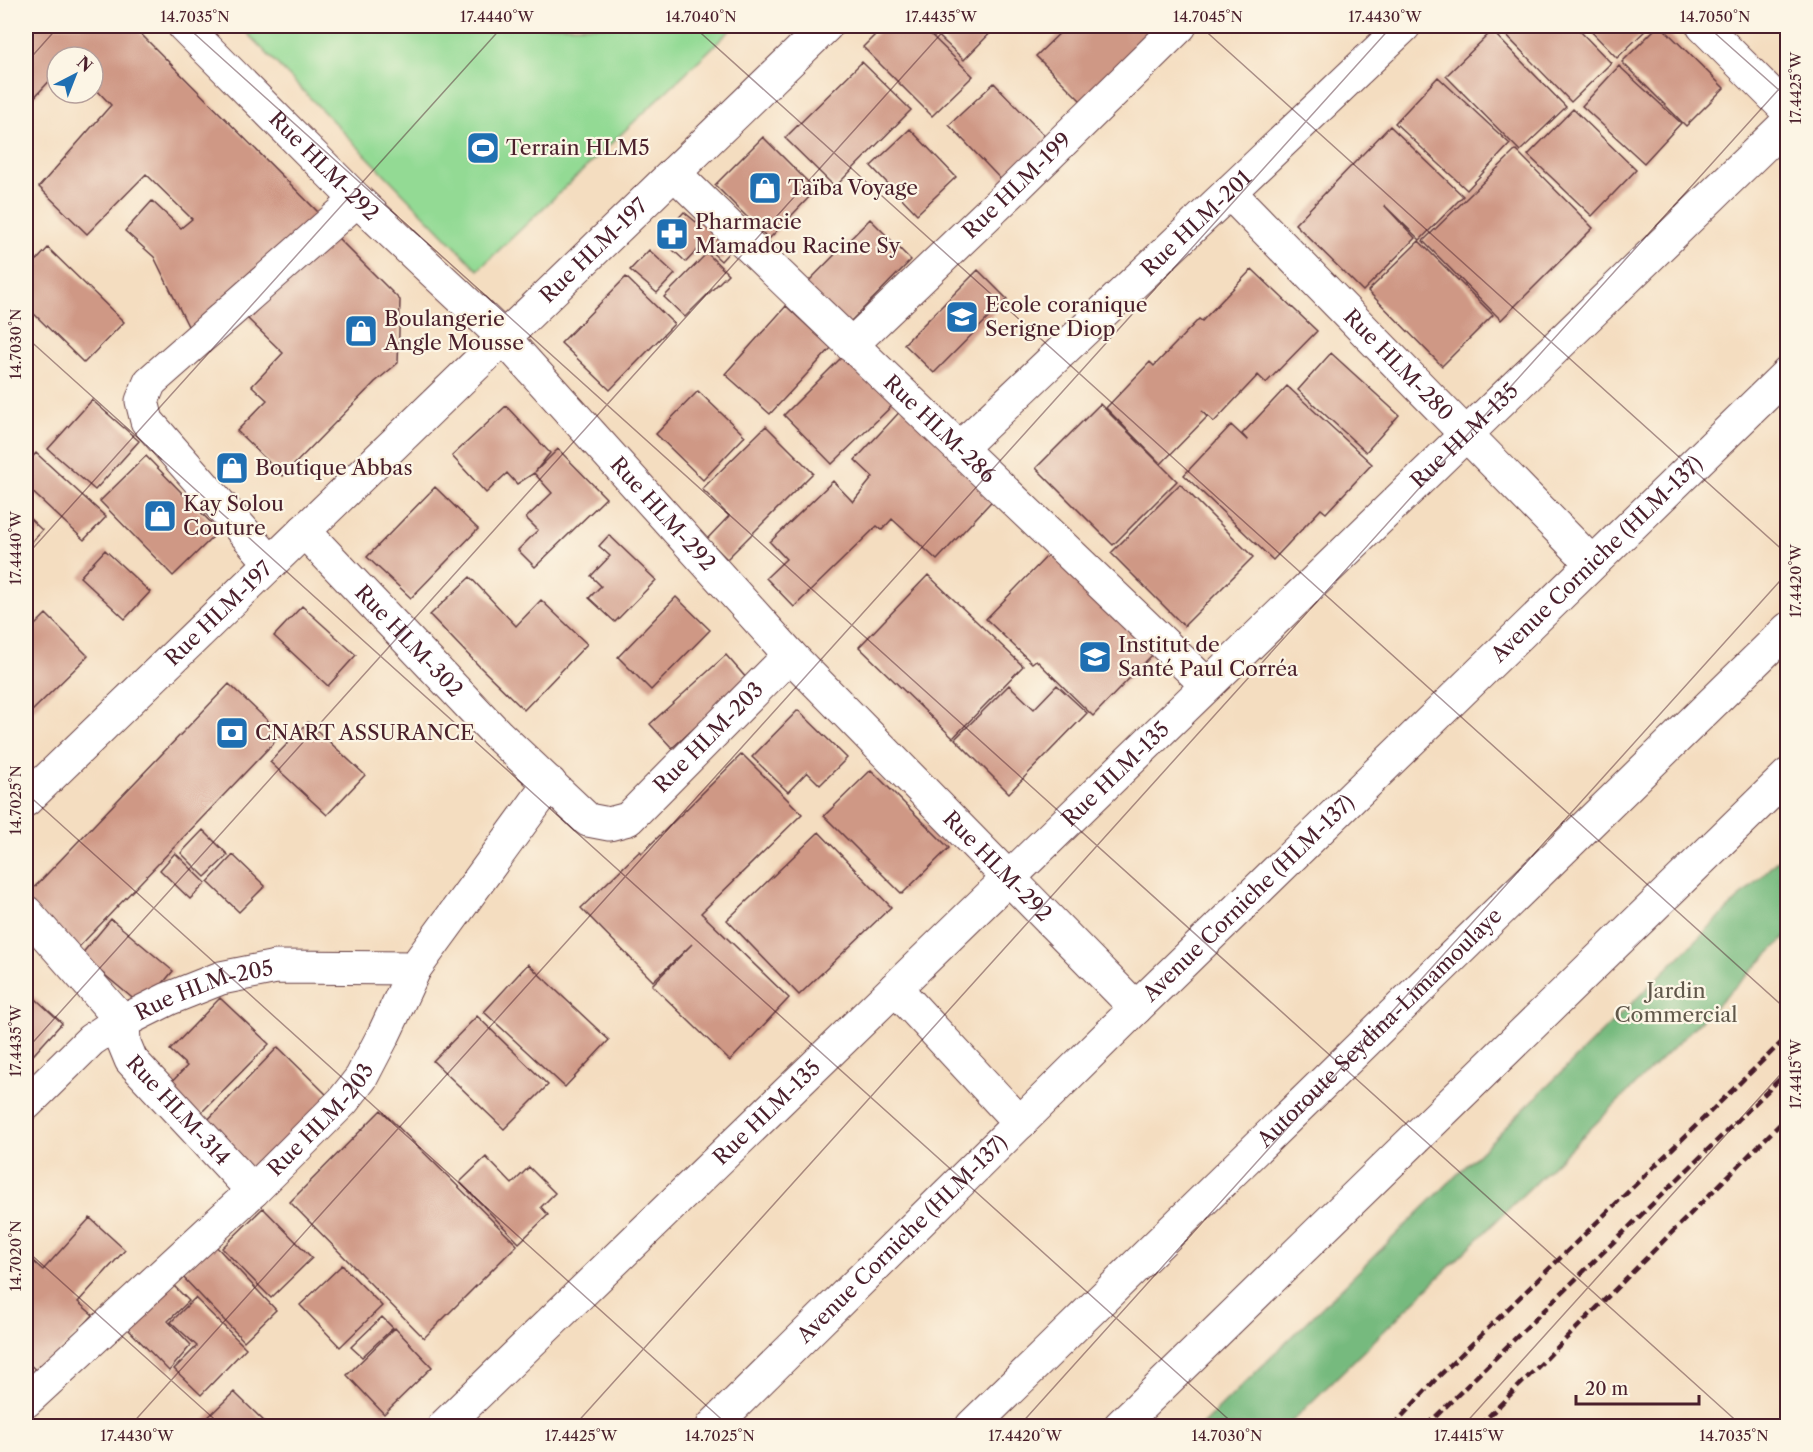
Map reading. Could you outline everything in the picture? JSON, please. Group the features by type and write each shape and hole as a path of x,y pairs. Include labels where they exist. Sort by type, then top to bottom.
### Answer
{"main road":[{"name":"Rue HLM-292","path":"184,26 357,200 503,337 790,655 1136,1008"},
{"name":"Rue HLM-197","path":"29,789 271,563 826,26"},
{"name":"Rue HLM-199","path":"851,345 1180,26"},
{"name":"Rue HLM-201","path":"960,448 1404,26"},
{"path":"1703,26 1788,111"},
{"name":"Rue HLM-135","path":"444,1426 1788,122"},
{"name":"Rue HLM-286","path":"674,172 851,345 1207,685"},
{"name":"Rue HLM-280","path":"1229,192 1591,562"},
{"path":"271,563 147,421 142,401 150,382 357,200"},
{"name":"Avenue Corniche (HLM-137)","path":"713,1426 1591,562 1788,373"},
{"name":"Rue HLM-302","path":"304,531 498,735 588,820 609,824 628,819"},
{"name":"Autoroute Seydina-Limamoulaye","path":"972,1426 1788,629"},
{"name":"Rue HLM-203","path":"628,819 790,655"},
{"path":"1120,1426 1788,776"},
{"name":"Rue HLM-203","path":"26,1401 253,1191 343,1101 361,1078 415,968 550,783"},
{"path":"26,912 123,1022"},
{"name":"Rue HLM-205","path":"26,1104 91,1040 106,1030 168,999 220,978 276,967 415,968"},
{"path":"896,988 1020,1123"},
{"name":"Rue HLM-314","path":"123,1022 124,1043 131,1060 253,1191"}],"green space":[{"name":"Terrain HLM5","path":"240,26 735,26 478,270"},
{"name":"Jardin Commercial","path":"1787,851 1787,936 1287,1426 1201,1426"}],"building":[{"path":"26,26 133,26 319,213 191,332 154,257 125,231 152,201 181,228 192,219 146,174 87,234 39,187 111,105 105,99 105,45 45,45 45,86 26,106"},
{"path":"884,26 922,26 973,76 932,116 863,47"},
{"path":"928,26 997,26 964,60"},
{"path":"1067,26 1159,26 1082,102 1036,56"},
{"path":"1506,26 1575,26 1611,63 1571,102 1501,30"},
{"path":"1586,26 1650,26 1617,58"},
{"path":"1658,26 1661,26 1724,88 1686,126 1622,62"},
{"path":"1492,31 1566,107 1520,151 1446,76"},
{"path":"862,62 911,110 835,187 785,138"},
{"path":"1619,66 1681,123 1644,163 1582,106"},
{"path":"1438,77 1510,144 1467,190 1395,123"},
{"path":"994,83 1055,147 1010,189 949,125"},
{"path":"1573,109 1636,170 1592,216 1528,155"},
{"path":"1390,126 1463,196 1420,240 1384,205 1415,238 1363,291 1295,224"},
{"path":"910,129 956,177 917,214 871,166"},
{"name":"Taïba Voyage","path":"763,137 816,190 769,239 715,185"},
{"path":"1516,150 1593,228 1501,320 1423,241"},
{"path":"684,212 696,222 705,213 732,249 721,261 703,244 686,262 660,238"},
{"path":"870,219 911,260 846,326 804,286"},
{"path":"26,232 33,240 26,248"},
{"path":"333,233 400,300 398,363 375,382 283,476 237,431 267,400 252,386 283,353 248,319"},
{"path":"1419,241 1493,315 1442,366 1368,291"},
{"path":"48,248 124,322 84,363 26,306 26,272"},
{"path":"649,250 675,274 657,293 630,270"},
{"path":"707,253 728,274 685,317 664,297"},
{"path":"1252,269 1317,331 1266,383 1258,375 1214,422 1202,411 1207,417 1161,464 1106,408 1150,362 1154,366 1199,319 1202,321"},
{"path":"978,270 1007,299 934,373 904,344"},
{"path":"626,277 674,324 610,390 561,343"},
{"path":"786,306 831,348 770,414 725,374"},
{"path":"848,351 899,399 832,464 784,415"},
{"path":"1331,353 1399,415 1366,452 1298,390"},
{"path":"1287,386 1372,464 1326,513 1321,509 1273,560 1184,475 1231,425 1248,441 1242,434"},
{"path":"698,391 745,436 703,480 656,434"},
{"path":"92,400 139,441 95,490 48,449"},
{"path":"907,404 1001,491 937,560 892,519 882,530 877,526 794,607 766,578 786,559 770,542 833,481 853,502 873,477 855,460"},
{"path":"1100,404 1177,481 1113,545 1036,468"},
{"path":"506,406 550,453 535,472 558,449 606,498 535,567 518,550 538,530 526,518 552,493 534,473 517,484 507,473 486,493 452,456"},
{"path":"766,426 813,473 727,559 707,539 729,516 702,489"},
{"path":"36,453 106,517 84,540 26,486 26,464"},
{"name":"Kay Solou Couture","path":"146,456 219,531 173,576 100,501"},
{"path":"1180,484 1253,557 1184,626 1111,553"},
{"path":"435,487 478,529 411,598 367,557"},
{"path":"26,515 42,530 26,548"},
{"path":"609,535 656,580 615,622 589,598 601,586 591,576 610,556 599,546"},
{"path":"105,550 150,592 125,619 80,577"},
{"path":"1050,553 1154,653 1093,716 1036,660 1032,663 986,619"},
{"path":"928,575 1023,666 953,738 859,647"},
{"path":"470,577 516,626 541,600 587,644 524,710 430,615"},
{"path":"676,597 710,630 651,690 618,657"},
{"path":"302,606 356,655 328,686 274,636"},
{"path":"46,614 88,656 29,714 26,711 26,634"},
{"path":"726,655 748,680 672,748 650,724"},
{"path":"229,684 282,734 77,949 26,900 26,896"},
{"path":"1009,685 1034,709 1057,685 1087,713 1009,793 955,739"},
{"path":"798,710 847,758 820,785 807,772 788,792 752,757"},
{"path":"308,722 365,775 327,815 270,762"},
{"path":"742,754 802,814 701,913 789,998 730,1061 652,985 692,944 653,981 581,908 640,851 642,853"},
{"path":"871,770 949,848 902,894 824,816"},
{"path":"203,830 228,855 205,877 181,853"},
{"path":"819,832 891,907 799,995 727,920"},
{"path":"175,853 206,883 190,899 160,870"},
{"path":"233,855 265,886 239,912 208,882"},
{"path":"111,919 173,971 143,1007 81,955"},
{"path":"528,964 609,1040 565,1087 484,1012"},
{"path":"26,990 62,1023 26,1063"},
{"path":"220,998 269,1044 197,1117 166,1088 187,1066 170,1050"},
{"path":"477,1016 548,1085 504,1129 433,1061"},
{"path":"278,1047 329,1097 255,1175 203,1125"},
{"path":"381,1110 517,1245 424,1338 290,1202"},
{"path":"486,1157 512,1184 529,1167 555,1193 541,1207 548,1215 519,1243 460,1182"},
{"path":"263,1208 312,1258 271,1298 222,1248"},
{"path":"90,1218 125,1250 78,1302 93,1315 40,1374 26,1361 26,1255 43,1270"},
{"path":"213,1243 276,1310 244,1341 181,1275"},
{"path":"342,1265 382,1306 340,1347 300,1305"},
{"path":"173,1285 189,1301 168,1321 191,1345 169,1371 128,1329"},
{"path":"195,1298 246,1348 201,1395 174,1369 197,1346 171,1322"},
{"path":"382,1317 393,1328 362,1357 351,1347"},
{"path":"395,1328 432,1367 384,1414 347,1375"},
{"path":"234,1392 269,1426 199,1426"}],"railway":[{"path":"1393,1426 1437,1378 1788,1036"},
{"path":"1426,1426 1788,1071"},
{"path":"1479,1426 1788,1116"}],"place":[{"name":"Terrain HLM5","path":"483,148"},
{"name":"Taïba Voyage","path":"765,188"},
{"name":"Pharmacie Mamadou Racine Sy","path":"672,234"},
{"name":"Ecole coranique Serigne Diop","path":"962,317"},
{"name":"Boulangerie Angle Mousse","path":"361,331"},
{"name":"Boutique Abbas","path":"232,468"},
{"name":"Kay Solou Couture","path":"160,516"},
{"name":"Institut de Santé Paul Corréa","path":"1095,657"},
{"name":"CNART ASSURANCE","path":"232,733"}]}
